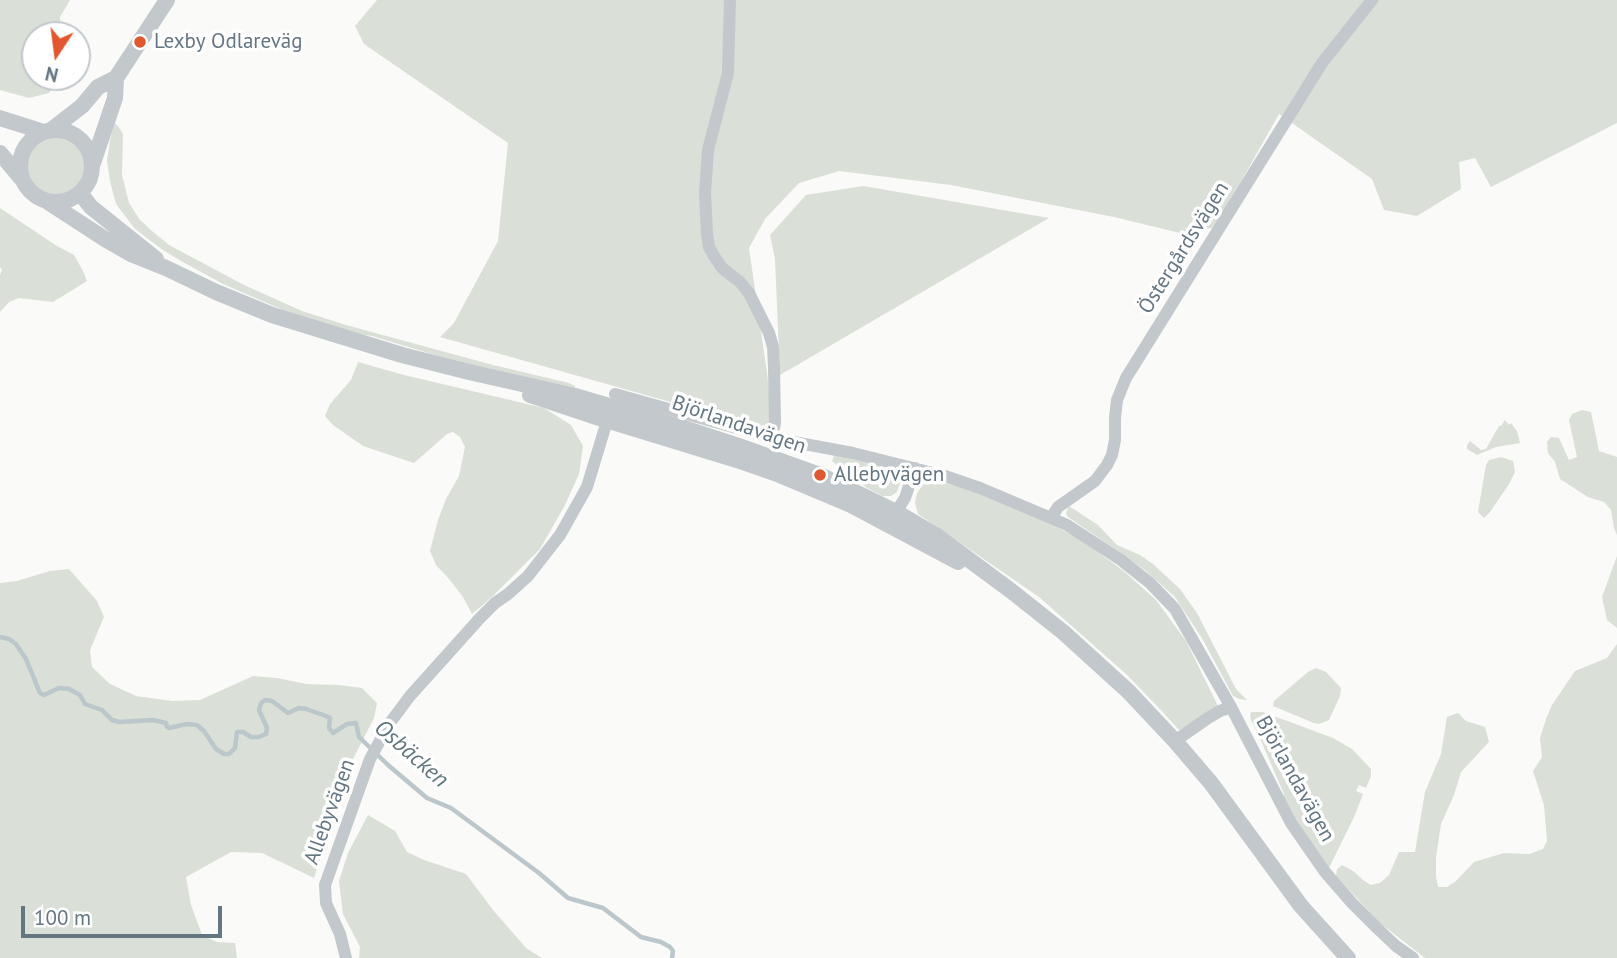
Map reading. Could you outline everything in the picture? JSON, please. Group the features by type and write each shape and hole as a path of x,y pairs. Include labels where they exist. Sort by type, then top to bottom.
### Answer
{"street":[{"path":"21,178 19,162 25,146 82,106 98,87 116,78 167,0"},
{"path":"730,0 728,73 708,150 705,193 707,234 714,256 722,268 749,293 769,333 774,367 775,423 772,438"},
{"name":"Östergårdsvägen","path":"1051,517 1058,507 1095,481 1107,465 1115,440 1117,400 1126,378 1322,63 1373,0"},
{"path":"0,153 36,197 48,202 69,201 80,193 90,180 106,120 115,98 116,78"},
{"path":"0,118 47,131 65,131 77,136 91,156 92,166"},
{"name":"Björlandavägen","path":"80,193 91,207 166,268"},
{"name":"Björlandavägen","path":"48,202 131,254 272,315 469,372 611,407 769,456 820,475 893,518 937,536 1063,632 1128,691 1211,783 1301,906 1348,958"},
{"name":"Björlandavägen","path":"611,407 688,414 772,438 915,468 980,488 1051,517 1109,552 1150,583 1175,609 1231,707 1291,823 1325,872 1369,920 1413,958"},
{"name":"Allebyvägen","path":"346,958 340,934 326,903 325,885 370,759 381,737 410,696 480,618 528,576 560,535 587,486 611,407"},
{"path":"893,518 905,498 915,468"},
{"name":"Björlandavägen","path":"1175,741 1208,718 1231,707"}],"shaded area":[{"path":"0,0 70,0 60,21 21,21 21,91 50,91 49,93 29,98 0,90"},
{"path":"377,0 1617,0 1617,123 1491,187 1475,158 1459,162 1461,189 1417,216 1384,210 1372,179 1279,114 1212,228 1180,233 1114,217 951,185 839,171 799,183 765,219 749,248 772,419 765,427 440,337 454,323 498,241 508,143 364,44 355,26"},
{"path":"114,123 123,134 122,175 129,203 140,220 169,245 244,285 302,311 493,365 569,383 575,386 575,389 468,365 283,310 223,284 181,261 135,229 116,204 107,161"},
{"path":"56,137 77,146 86,167 77,188 56,197 35,188 26,167 35,146"},
{"path":"863,186 1049,218 780,375 775,259 770,235 806,195"},
{"path":"0,208 74,255 87,281 53,302 19,298 9,302 0,312"},
{"path":"358,362 544,408 571,425 583,446 579,474 540,549 472,614 463,597 436,565 430,551 446,499 459,476 465,447 460,437 453,432 447,434 414,463 363,446 333,425 325,416 330,404 351,380"},
{"path":"1582,410 1591,412 1599,451 1617,457 1617,535 1611,510 1604,502 1588,497 1560,479 1555,462 1548,453 1547,442 1551,437 1559,438 1569,460 1577,457 1569,420 1572,414"},
{"path":"1505,420 1517,431 1520,443 1496,447 1477,455 1467,449 1470,441 1481,450 1486,449"},
{"path":"835,453 899,470 902,477 897,492 891,496 882,496 867,488 832,461"},
{"path":"1501,457 1513,461 1515,472 1484,518 1478,512 1486,465 1489,460"},
{"path":"931,479 975,491 1023,510 1080,539 1125,572 1156,600 1186,641 1218,706 1180,731 1126,674 1039,597 918,514 915,503 917,493 924,483"},
{"path":"1069,506 1098,525 1117,545 1153,564 1180,589 1197,613 1236,689 1247,700 1233,696 1203,640 1175,597 1146,571 1068,517 1066,513"},
{"path":"1617,556 1617,628 1607,620 1602,597"},
{"path":"69,569 97,601 104,617 90,650 92,667 110,684 136,696 172,701 200,700 253,676 306,684 362,688 377,703 374,718 353,759 314,878 262,853 231,852 186,877 191,905 202,935 217,942 235,943 237,958 0,958 0,583"},
{"path":"1617,644 1617,958 1425,958 1380,923 1336,876 1337,869 1342,865 1371,885 1380,883 1389,875 1399,852 1415,852 1425,792 1441,754 1447,717 1458,713 1466,721 1485,727 1489,742 1461,772 1441,824 1436,857 1438,887 1447,887 1456,881 1474,862 1504,853 1529,854 1543,849 1547,841 1544,805 1533,771 1542,757 1540,738 1546,719 1552,705 1575,671 1607,658"},
{"path":"1316,668 1326,672 1341,688 1329,720 1314,723 1273,706 1274,701"},
{"path":"1251,712 1263,712 1333,738 1352,749 1371,769 1366,788 1359,785 1356,791 1363,794 1328,870 1303,836 1283,797 1251,720"},
{"path":"368,815 395,831 407,852 466,874 526,948 542,958 359,958 360,947 343,914 339,881 348,853"}],"waterway":[{"name":"Osbäcken","path":"0,637 16,644 26,659 40,693 44,695 59,688 69,689 80,695 85,704 102,710 112,720 119,722 153,720 166,723 169,728 197,725 216,749 224,754 229,754 235,748 237,732 251,737 266,734 267,728 259,710 265,700 272,701 288,713 299,708 326,716 330,718 329,728 333,733 347,724 356,723 359,737 427,798 451,808 539,873 568,898 603,908 641,937 670,947 673,951 672,958"}],"place":[{"name":"Lexby Odlareväg","path":"140,42"},
{"name":"Allebyvägen","path":"820,475"}]}
